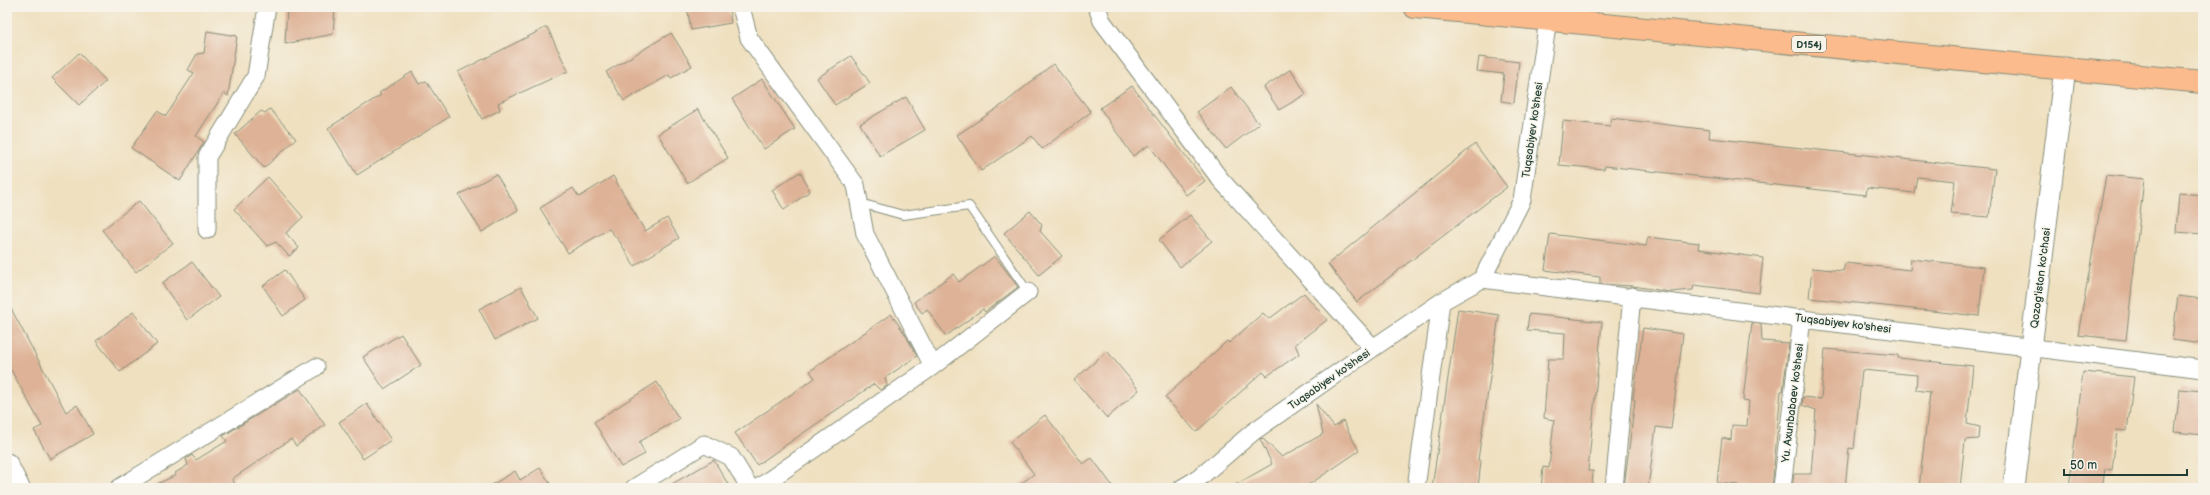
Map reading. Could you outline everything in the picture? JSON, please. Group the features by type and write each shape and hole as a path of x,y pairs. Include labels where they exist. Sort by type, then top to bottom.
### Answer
{"main road":[{"name":"D154j","path":"1415,7 2203,82"}],"street":[{"path":"207,230 207,157 256,76 266,7"},
{"path":"741,7 748,38 856,185 865,234 933,366"},
{"path":"1097,7 1102,21 1220,179 1373,348"},
{"name":"Tuqsabiyev ko'shesi","path":"1182,488 1202,483 1253,432 1441,302 1482,278 1522,200 1548,20"},
{"name":"Qozog'iston ko'chasi","path":"2014,488 2065,68"},
{"name":"Tuqsabiyev ko'shesi","path":"1482,278 2203,369"},
{"path":"758,488 933,366 1028,292"},
{"path":"1614,488 1632,296"},
{"path":"1416,488 1441,302"},
{"name":"Yu. Axunbabaev ko'shesi","path":"1782,488 1802,318"},
{"path":"118,488 316,366"},
{"path":"634,488 704,444 731,457 750,488"},
{"path":"7,464 19,488"}],"lane":[{"path":"860,203 903,215 969,206 1028,292"}],"building":[{"path":"287,7 335,7 333,34 285,44"},
{"path":"687,7 729,7 731,23 691,30"},
{"path":"547,27 568,71 498,103 500,110 482,119 458,72"},
{"path":"207,31 237,36 228,96 224,93 196,136 204,142 180,181 131,148 157,111 166,116 194,73 188,70 197,54 204,53"},
{"path":"671,33 692,66 671,78 669,75 624,101 606,72"},
{"path":"79,53 106,81 79,105 52,78"},
{"path":"851,56 870,83 835,105 817,78"},
{"path":"1479,57 1519,62 1514,103 1501,101 1504,74 1477,71"},
{"path":"1053,64 1091,112 1042,149 1032,136 981,171 957,135 1005,103"},
{"path":"1291,69 1306,94 1279,110 1264,87"},
{"path":"412,72 419,84 426,81 449,117 357,175 328,128 381,95 379,93"},
{"path":"762,79 795,129 764,149 732,99"},
{"path":"1132,86 1205,181 1186,195 1149,145 1133,156 1100,108"},
{"path":"1231,87 1259,124 1226,149 1197,112"},
{"path":"906,97 925,130 880,156 860,124"},
{"path":"270,109 296,139 264,168 235,134 261,111 265,113"},
{"path":"698,109 728,158 687,183 658,134"},
{"path":"1611,118 1710,130 1709,138 1995,169 1989,217 1951,214 1955,181 1917,177 1914,193 1867,188 1866,195 1605,166 1604,169 1559,165 1563,121 1610,126"},
{"path":"1475,144 1507,187 1357,302 1328,264"},
{"path":"800,172 810,191 784,210 772,190"},
{"path":"496,174 518,210 482,232 459,195"},
{"path":"2106,175 2144,179 2126,340 2078,335"},
{"path":"613,176 645,231 667,218 679,238 634,266 620,242 609,229 568,253 540,208 573,188 579,197"},
{"path":"268,177 303,217 286,233 299,248 289,256 276,242 267,246 234,209"},
{"path":"2179,193 2203,195 2203,234 2176,232"},
{"path":"139,201 173,243 136,272 102,230"},
{"path":"1030,211 1042,225 1040,231 1062,256 1039,275 1004,233"},
{"path":"1190,215 1212,241 1180,267 1159,240"},
{"path":"1550,234 1646,246 1648,237 1699,243 1698,249 1763,258 1759,293 1694,285 1693,290 1670,292 1633,286 1600,284 1600,277 1545,270"},
{"path":"995,256 1018,287 985,312 983,309 946,336 927,309 922,313 914,302 953,274 959,282"},
{"path":"1911,259 1984,267 1979,316 1809,298 1812,268 1843,271 1845,263 1910,270"},
{"path":"192,262 219,297 187,320 162,283"},
{"path":"285,270 305,300 283,316 263,286"},
{"path":"521,287 538,318 495,340 479,309"},
{"path":"1304,293 1327,320 1295,344 1299,354 1267,376 1263,372 1196,432 1165,397 1227,341 1229,343 1263,313 1269,319"},
{"path":"2178,296 2203,299 2203,344 2172,340"},
{"path":"7,301 66,412 77,405 93,434 50,459 34,430 42,426 11,370 7,372"},
{"path":"1458,309 1499,315 1478,460 1481,461 1478,488 1432,488"},
{"path":"133,312 157,344 120,372 96,341"},
{"path":"891,314 905,334 917,356 885,378 887,386 880,390 874,384 757,465 735,433 815,378 810,371"},
{"path":"1529,314 1602,322 1588,471 1593,471 1592,488 1541,488 1543,467 1549,468 1554,420 1544,418 1548,359 1564,359 1565,333 1527,330"},
{"path":"1752,323 1761,324 1762,341 1789,343 1783,391 1781,391 1772,488 1738,488 1738,485 1717,483 1722,438 1731,440 1732,425 1747,426 1749,401 1743,400"},
{"path":"1643,328 1683,334 1671,429 1656,427 1648,488 1624,488 1635,400 1633,399"},
{"path":"401,334 421,365 384,389 363,357"},
{"path":"1825,349 1898,355 1898,358 1973,366 1967,424 1980,427 1979,439 1965,440 1960,488 1919,488 1930,392 1916,390 1917,375 1862,370 1854,449 1849,448 1845,488 1792,488 1794,474 1811,474 1816,410 1802,405 1803,397 1821,399"},
{"path":"1107,351 1139,390 1107,418 1074,380"},
{"path":"2083,372 2134,377 2127,431 2117,430 2112,470 2105,469 2102,488 2069,488"},
{"path":"657,382 679,419 639,442 645,454 621,467 594,422"},
{"path":"300,389 325,425 296,446 291,439 232,479 237,488 149,488 176,475 175,473 188,465 186,459 192,455 196,460 227,441 223,436"},
{"path":"2180,389 2203,391 2203,435 2175,432"},
{"path":"367,404 391,440 363,459 339,422"},
{"path":"1316,404 1334,427 1343,421 1359,451 1304,488 1230,488 1272,464 1260,439 1262,438 1282,457 1323,434"},
{"path":"1045,415 1083,464 1092,458 1114,488 1015,488 1034,474 1010,442"},
{"path":"714,460 730,488 665,488"},
{"path":"540,468 553,488 487,488 515,471 520,480"}]}
